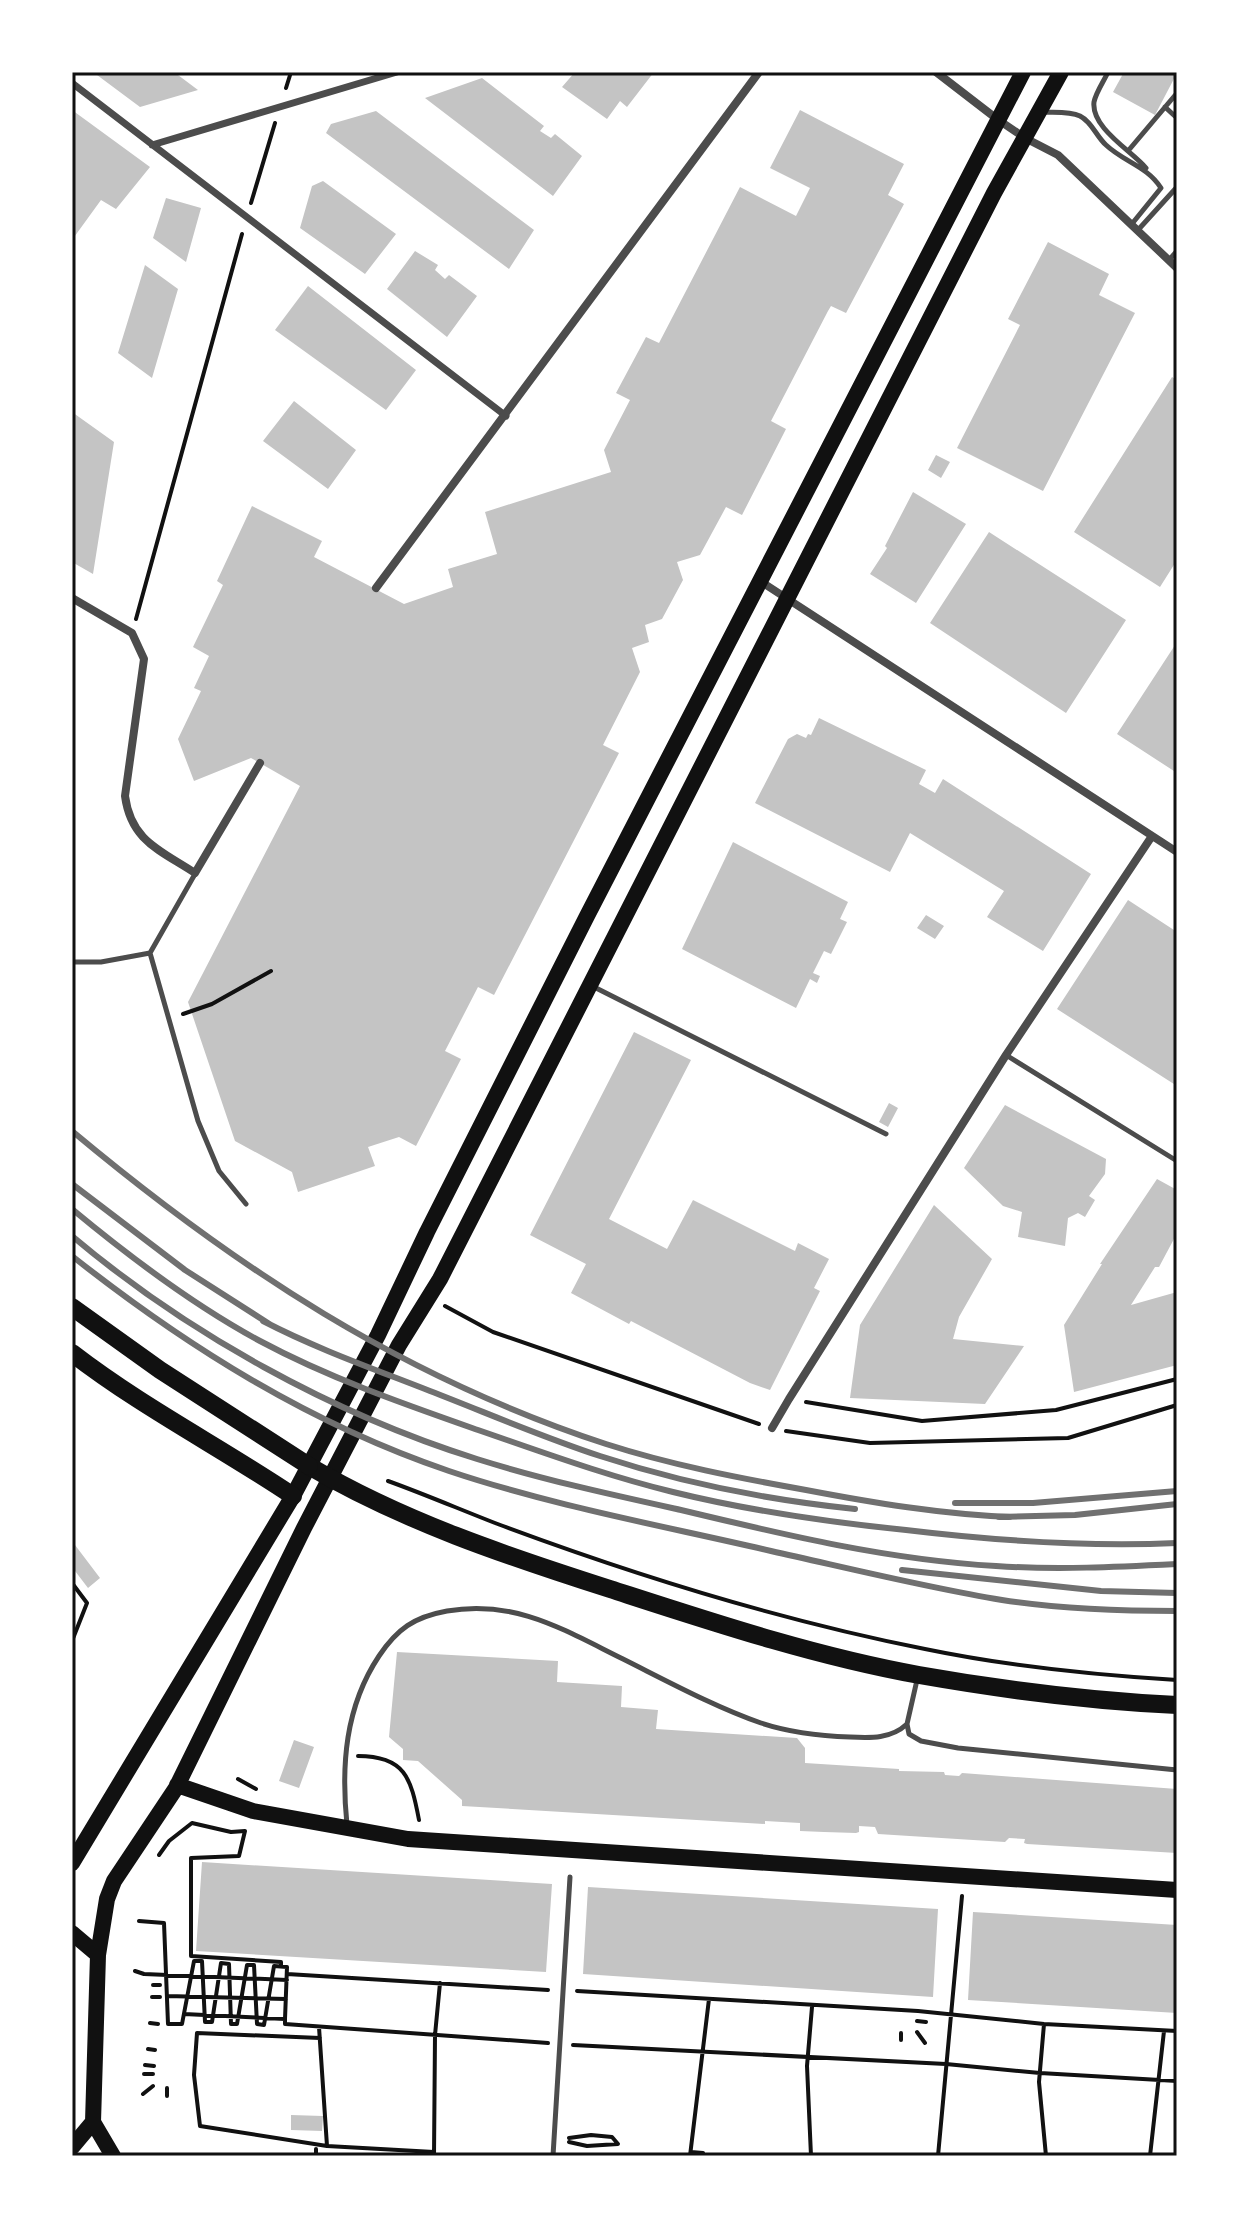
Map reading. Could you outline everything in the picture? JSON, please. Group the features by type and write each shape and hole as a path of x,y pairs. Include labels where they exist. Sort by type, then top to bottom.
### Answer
{"main road":[{"path":"72,1863 293,1496 378,1335 573,944 1023,72"},
{"path":"113,2156 93,2122 98,1955 107,1899 114,1881 177,1785 304,1528 399,1345 440,1279 994,193 1061,72"},
{"path":"72,1307 160,1370 313,1458 331,1479 460,1537 578,1579 772,1639 919,1675 1028,1691 1177,1705"},
{"path":"72,1353 147,1406 226,1451 293,1496"},
{"path":"177,1785 253,1811 408,1839 1177,1890"},
{"path":"72,1933 98,1955"},
{"path":"72,2147 93,2122"}],"street":[{"path":"152,145 397,72"},
{"path":"376,588 759,72"},
{"path":"936,72 997,119 1058,155 1177,268"},
{"path":"72,83 506,416"},
{"path":"760,581 1177,852"},
{"path":"72,598 132,633 144,659 125,796 128,818 143,838 195,873 260,763"},
{"path":"772,1428 1006,1055 1152,836"}],"lane":[{"path":"1108,72 1094,101 1095,111 1108,133 1149,172 1161,188 1134,228"},
{"path":"1128,151 1177,93"},
{"path":"1165,107 1177,118"},
{"path":"1040,112 1082,117 1110,148 1149,172"},
{"path":"1134,228 1177,187"},
{"path":"1169,260 1177,251"},
{"path":"195,873 150,953 198,1121 219,1171 246,1204"},
{"path":"72,962 101,962 150,953"},
{"path":"591,985 886,1134"},
{"path":"1006,1055 1177,1161"},
{"path":"348,1830 344,1761 353,1714 374,1665 401,1628 434,1614 463,1608 495,1608 521,1613 562,1628 758,1722 777,1727 838,1737 861,1737 897,1733 907,1724"},
{"path":"919,1675 907,1724 909,1734 921,1741 1177,1770"},
{"path":"553,2156 570,1877"}],"path":[{"path":"132,633 247,218 291,72"},
{"path":"170,1019 212,1004 271,971"},
{"path":"789,1399 922,1421 1056,1410 1177,1379"},
{"path":"384,1480 587,1555 717,1596 845,1631 929,1650 1038,1667 1177,1680"},
{"path":"72,1583 87,1603 72,1641"},
{"path":"378,1756 391,1760 401,1769 419,1820"},
{"path":"159,1855 169,1841 192,1823 231,1832 245,1831 239,1856 191,1858 191,1956 281,1962 281,1966"},
{"path":"938,2156 963,1889"},
{"path":"139,1921 164,1923 168,2024 182,2024 194,1961 202,1961 205,2022 212,2022 221,1963 229,1964 231,2024 237,2024 239,2017 247,1965 254,1965 257,2024 264,2025 274,1966 281,1966 287,1967 285,2024 1177,2081"},
{"path":"135,1971 255,1979 287,1977 440,1983 926,2011 1044,2024 1177,2031"},
{"path":"320,2038 197,2033 194,2075 200,2126 327,2146 434,2154 435,2035 440,1983"},
{"path":"153,1985 160,1985"},
{"path":"167,1996 286,1999"},
{"path":"152,1997 160,1997"},
{"path":"703,2153 690,2154 709,1999"},
{"path":"811,2156 808,2057 812,2006"},
{"path":"184,2014 205,2015"},
{"path":"213,2015 231,2016"},
{"path":"239,2017 257,2017"},
{"path":"265,2018 285,2019"},
{"path":"917,2021 926,2022"},
{"path":"150,2023 158,2024"},
{"path":"1044,2024 1040,2073 1046,2156"},
{"path":"319,2027 327,2146"},
{"path":"1150,2156 1164,2031"},
{"path":"917,2032 925,2043"},
{"path":"901,2033 901,2040"},
{"path":"148,2049 155,2050"},
{"path":"145,2065 154,2066"},
{"path":"144,2074 153,2074"},
{"path":"143,2094 153,2086"},
{"path":"167,2088 167,2096"},
{"path":"554,2140 591,2135 612,2137 618,2144 587,2146"},
{"path":"316,2149 316,2156"},
{"path":"379,2149 379,2156"}],"building":[{"path":"93,72 174,72 198,90 140,107"},
{"path":"575,72 654,72 627,107 620,101 607,119 562,87"},
{"path":"1124,72 1177,72 1155,115 1113,92"},
{"path":"482,78 544,126 540,131 551,138 555,134 582,156 553,196 425,98"},
{"path":"72,110 150,167 116,209 101,200 72,240"},
{"path":"800,110 904,164 888,195 904,204 846,313 831,306 828,311 771,421 786,429 742,515 726,507 700,555 677,562 683,580 662,619 645,625 649,642 632,648 640,672 603,745 619,753 494,995 478,987 445,1051 461,1059 416,1146 399,1137 368,1147 375,1166 298,1192 292,1172 235,1141 188,1002 300,786 251,758 194,781 178,739 201,691 194,688 209,656 193,647 223,585 217,581 252,506 322,541 314,557 404,604 453,587 448,569 497,554 485,512 611,472 604,450 630,400 616,393 646,337 659,343 740,187 796,216 810,188 770,168"},
{"path":"376,111 534,230 509,269 326,133 331,124"},
{"path":"323,181 396,234 365,274 300,228 312,186"},
{"path":"166,198 201,208 186,262 153,238"},
{"path":"1048,242 1109,274 1099,295 1135,313 1043,491 957,448 1020,325 1008,319"},
{"path":"415,251 438,265 435,270 445,279 449,275 477,296 447,337 387,289"},
{"path":"145,265 178,289 152,378 118,353"},
{"path":"308,286 416,370 386,410 275,330"},
{"path":"1172,377 1177,380 1177,560 1160,587 1074,532"},
{"path":"294,401 356,450 328,489 263,441"},
{"path":"72,412 114,442 93,574 72,562"},
{"path":"936,455 950,462 941,478 928,470"},
{"path":"913,492 966,524 916,603 870,574 887,548 885,546"},
{"path":"989,532 1126,620 1066,713 930,623"},
{"path":"1177,642 1177,773 1117,734"},
{"path":"819,718 926,770 919,784 935,793 943,779 1091,874 1043,951 987,917 1004,891 910,833 890,872 755,803 788,739 797,734 806,738 808,734 811,735"},
{"path":"733,842 848,902 840,919 847,922 831,954 824,951 813,973 820,976 817,983 810,979 796,1008 682,949"},
{"path":"1128,900 1177,932 1177,1086 1057,1009"},
{"path":"926,915 944,926 935,939 917,928"},
{"path":"634,1032 691,1060 609,1219 667,1249 693,1200 795,1251 798,1243 829,1259 814,1288 820,1291 770,1390 750,1383 571,1293 586,1264 530,1235"},
{"path":"889,1103 898,1108 888,1127 879,1122"},
{"path":"1005,1105 1106,1159 1105,1174 1089,1196 1095,1200 1085,1217 1078,1213 1068,1218 1065,1246 1018,1237 1022,1212 1003,1206 964,1168"},
{"path":"1157,1179 1177,1190 1177,1238 1131,1305 1177,1292 1177,1365 1074,1392 1064,1325 1100,1264"},
{"path":"934,1205 992,1259 959,1317 953,1339 1024,1346 985,1404 850,1398 860,1325"},
{"path":"75,1545 100,1578 88,1588 72,1567 72,1546"},
{"path":"397,1652 558,1661 557,1682 622,1686 621,1707 658,1710 656,1729 797,1738 805,1748 805,1763 1177,1789 1177,1853 1027,1844 1024,1843 1025,1839 1009,1838 1005,1842 878,1834 875,1827 859,1826 856,1833 800,1831 800,1823 765,1821 765,1824 462,1806 462,1800 418,1761 403,1760 403,1749 389,1737"},
{"path":"294,1740 314,1747 299,1788 279,1781"},
{"path":"202,1862 552,1884 546,1972 196,1951"},
{"path":"588,1887 938,1909 933,1997 583,1974"},
{"path":"973,1912 1177,1925 1177,2013 968,2000"},
{"path":"291,2115 323,2116 322,2131 291,2130"}],"railway":[{"path":"72,1131 196,1228 324,1314 391,1352 531,1417 631,1452 730,1476 908,1507 1010,1517"},
{"path":"72,1184 185,1270 271,1325"},
{"path":"72,1209 187,1296 235,1327 286,1354 395,1400 624,1479 731,1505 876,1527 1042,1542 1177,1543"},
{"path":"72,1236 164,1305 264,1367 369,1419 502,1467 798,1537 916,1558 1042,1568 1177,1564"},
{"path":"72,1256 159,1321 251,1380 347,1430 449,1471 609,1515 973,1595 1068,1607 1177,1611"},
{"path":"263,1321 346,1358 600,1456 726,1489 855,1509"},
{"path":"955,1503 1033,1503 1177,1491"},
{"path":"998,1517 1075,1515 1177,1504"},
{"path":"902,1570 1101,1591 1177,1593"}]}
